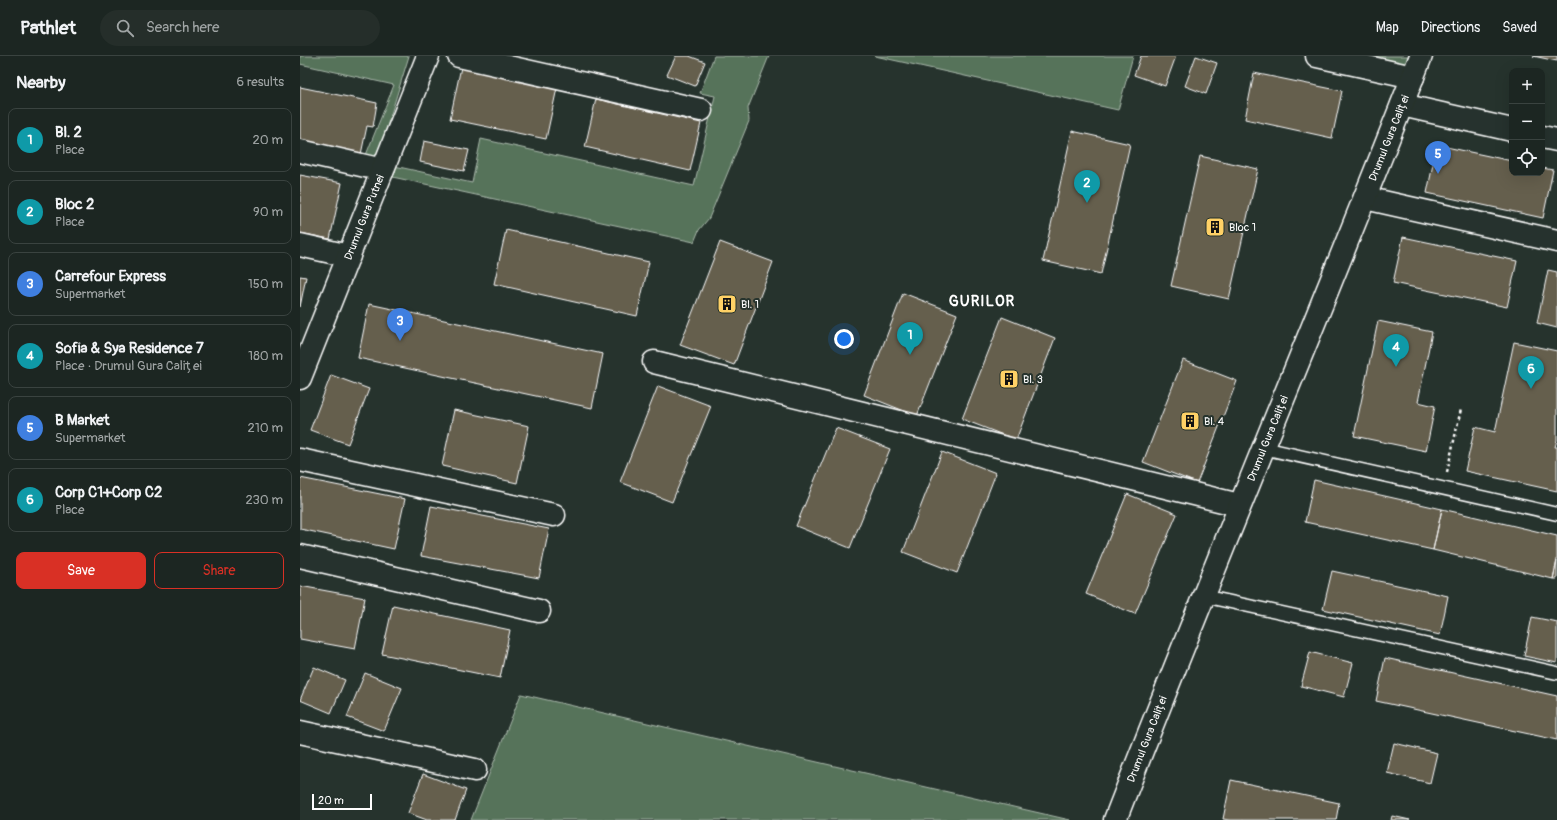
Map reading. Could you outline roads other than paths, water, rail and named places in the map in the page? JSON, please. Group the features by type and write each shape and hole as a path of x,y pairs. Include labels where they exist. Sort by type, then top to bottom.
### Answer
{"street":[{"name":"Drumul Gura Putnei","path":"300,378 308,338 348,256 428,56"},
{"path":"459,56 701,110"},
{"path":"1316,56 1413,78"},
{"name":"Drumul Gura Caliței","path":"1115,820 1239,505 1365,198 1421,56"},
{"path":"1402,105 1509,129"},
{"path":"1545,138 1557,140"},
{"path":"300,151 383,170"},
{"path":"1365,198 1557,241"},
{"path":"300,245 348,256"},
{"path":"654,362 1239,505"},
{"path":"300,460 554,515"},
{"path":"300,556 539,611"},
{"path":"300,732 475,770"}],"lane":[{"path":"1263,448 1557,514"},
{"path":"1203,596 1557,674"}],"place":[{"name":"B Market","path":"1438,174"},
{"name":"Bloc 2","path":"1087,203"},
{"name":"Bloc 1","path":"1215,227"},
{"name":"Bl. 1","path":"727,304"},
{"name":"Carrefour Express","path":"400,341"},
{"name":"Bl. 2","path":"910,355"},
{"name":"Sofia & Sya Residence 7","path":"1396,367"},
{"name":"Bl. 3","path":"1009,379"},
{"name":"Corp C1+Corp C2","path":"1531,389"},
{"name":"Bl. 4","path":"1190,421"}],"district":[{"name":"GURILOR","path":"982,301"}]}
